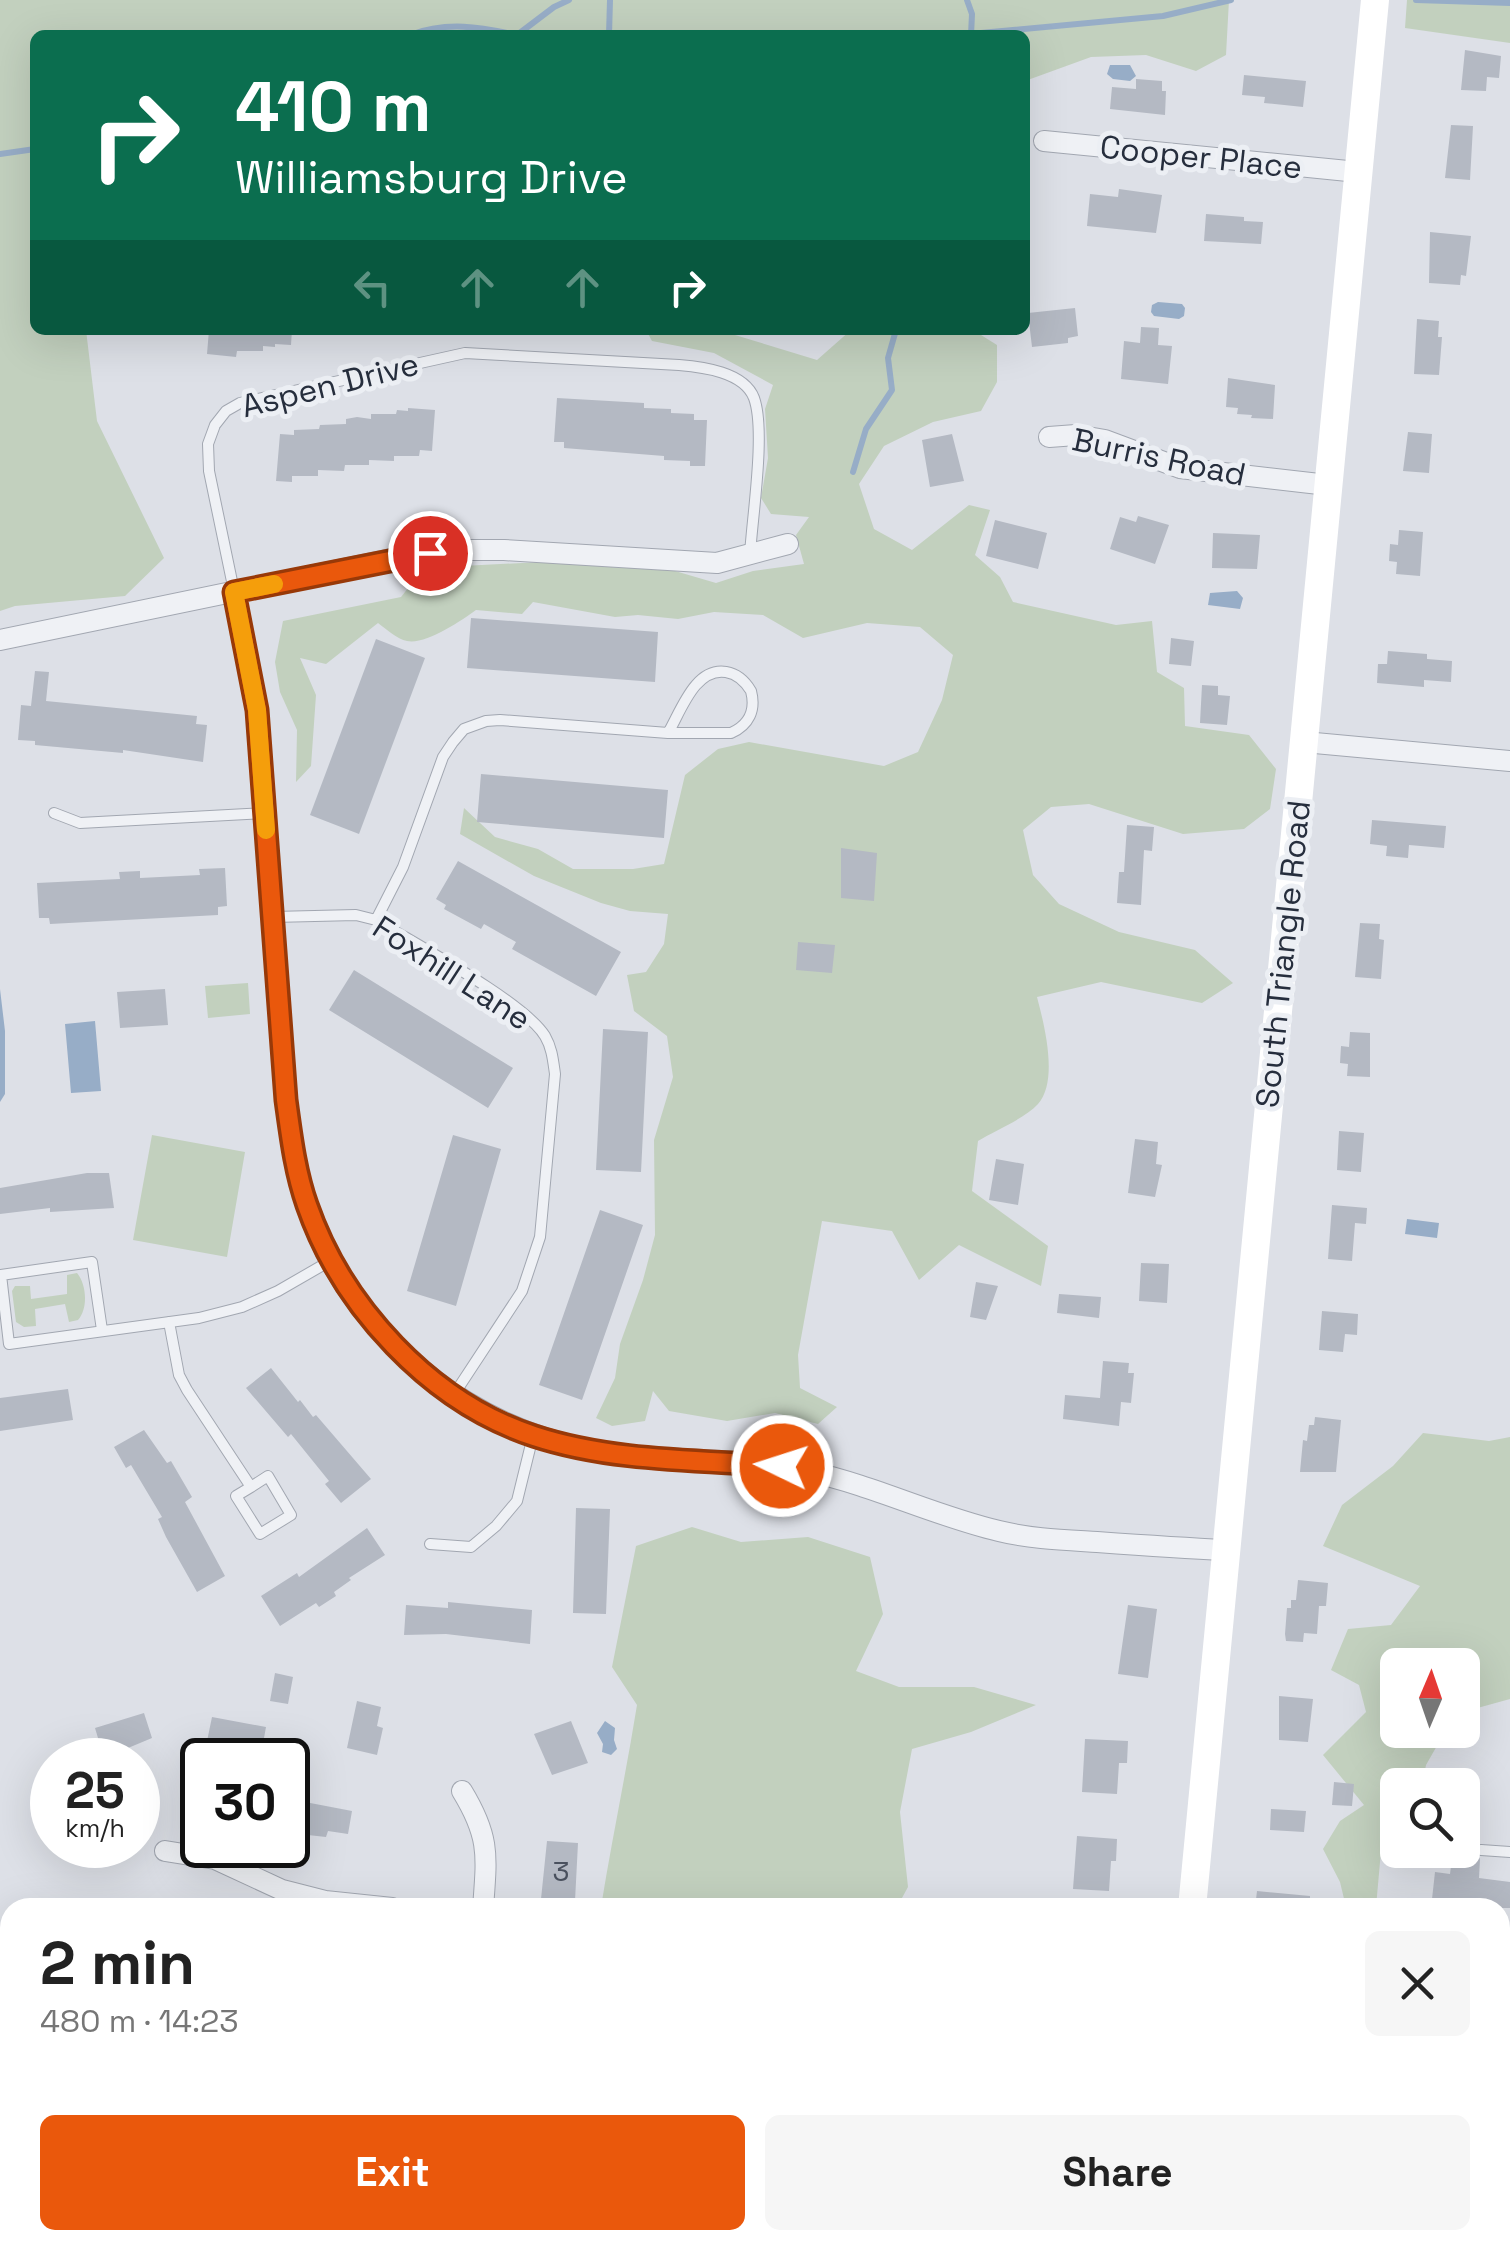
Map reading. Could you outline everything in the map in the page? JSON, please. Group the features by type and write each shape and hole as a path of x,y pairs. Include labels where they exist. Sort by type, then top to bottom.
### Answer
{"street":[{"name":"South Triangle Road","path":"1193,1898 1376,0"},
{"name":"Cooper Place","path":"1044,141 1358,172"},
{"name":"Burris Road","path":"1050,437 1076,435 1105,440 1180,468 1328,485"},
{"path":"0,640 406,556 454,550 717,563 788,544"},
{"path":"234,592 257,710 286,1100 295,1165 330,1261 396,1347 454,1394 532,1436 628,1455 815,1472 1030,1538 1225,1550"},
{"path":"1304,742 1510,761"},
{"path":"462,1791 476,1814 487,1847 484,1898"},
{"path":"165,1851 216,1859 282,1890 313,1898"}],"lane":[{"name":"Aspen Drive","path":"234,592 208,472 208,444 215,424 226,411 273,393 465,353 679,364 706,368 736,379 754,396 758,431 750,555"},
{"path":"376,920 403,867 443,757 464,729 500,720 668,732 731,733 739,730 750,716 751,691 740,676 711,672 696,684 668,732"},
{"path":"54,813 80,823 264,813"},
{"name":"Foxhill Lane","path":"273,917 356,915 376,920 512,1005 534,1023 552,1052 555,1074 540,1237 522,1290 454,1394"},
{"path":"102,1330 92,1262 1,1275 10,1344 199,1318 278,1291 330,1261"},
{"path":"169,1322 179,1375 251,1487"},
{"path":"430,1544 470,1547 496,1526 517,1500 532,1436"},
{"path":"268,1476 291,1514 260,1534 236,1496 251,1487 268,1476"},
{"path":"1481,1850 1510,1852"}],"green space":[{"path":"0,0 1229,0 1226,55 1196,71 1146,55 1091,57 1030,79 1030,30 30,30 30,335 87,335 97,421 164,558 125,596 15,606 0,611"},
{"path":"1407,0 1510,0 1510,43 1405,28"},
{"path":"649,335 735,335 817,360 845,335 981,335 997,345 997,382 981,411 933,422 884,446 859,484 874,529 912,550 969,505 990,510 975,555 1000,577 1013,602 1116,625 1152,621 1157,672 1184,688 1185,726 1249,735 1276,769 1270,809 1244,829 1183,834 1089,804 1051,807 1023,830 1033,875 1059,904 1119,932 1195,950 1233,983 1202,1003 1101,982 1037,997 1048,1052 1044,1094 1025,1115 978,1141 972,1191 1048,1246 1041,1286 959,1245 919,1280 892,1231 822,1221 798,1355 800,1388 837,1407 818,1424 775,1413 727,1421 669,1411 653,1391 645,1421 612,1426 596,1418 615,1378 620,1344 655,1235 654,1140 673,1077 667,1036 634,1011 627,975 646,972 664,944 668,914 630,911 601,903 534,876 460,834 464,808 495,837 538,849 573,869 633,869 664,864 685,775 718,749 749,742 884,766 918,752 942,700 953,655 920,627 867,623 803,638 763,615 714,612 678,619 615,617 533,602 522,614 476,610 443,631 415,641 399,638 378,623 326,664 300,658 316,695 311,766 296,782 297,730 280,692 275,662 283,621 401,597 424,568 561,561 620,568 658,566 716,583 753,571 804,564 796,535 809,517 771,514 761,498 768,458 765,409 773,385 714,353 652,341"},
{"path":"248,983 250,1014 208,1018 205,986"},
{"path":"152,1135 245,1152 227,1257 133,1240"},
{"path":"77,1273 85,1297 78,1320 69,1322 65,1304 35,1309 36,1326 24,1327 16,1322 12,1291 15,1286 30,1286 31,1299 67,1294 67,1275"},
{"path":"1423,1433 1489,1441 1510,1437 1510,1699 1480,1707 1480,1648 1380,1648 1380,1748 1436,1748 1425,1768 1380,1768 1377,1898 1344,1898 1323,1849 1340,1821 1364,1805 1323,1755 1366,1712 1359,1685 1331,1670 1348,1629 1391,1625 1420,1586 1323,1546 1342,1505 1393,1466"},
{"path":"692,1527 741,1542 808,1537 870,1557 883,1614 856,1671 899,1687 974,1687 1036,1705 971,1732 912,1749 900,1812 908,1887 902,1898 603,1898 637,1705 612,1667 636,1546"}],"water":[{"path":"1110,65 1130,65 1136,76 1130,81 1113,79 1107,74"},
{"path":"1182,304 1184,316 1154,316 1152,305"},
{"path":"1237,591 1243,598 1240,609 1208,605 1210,593"},
{"path":"0,989 5,1094 0,1102"},
{"path":"95,1021 101,1091 71,1093 65,1024"},
{"path":"1407,1219 1439,1223 1437,1238 1405,1234"},
{"path":"605,1721 615,1728 617,1749 611,1755 602,1752 603,1744 597,1733"}],"building":[{"path":"1465,50 1501,56 1499,78 1487,77 1486,91 1461,90"},
{"path":"1244,75 1306,81 1303,107 1264,103 1265,97 1242,95"},
{"path":"1136,79 1162,81 1162,91 1166,91 1165,115 1110,109 1112,87 1136,89"},
{"path":"1451,125 1473,126 1470,180 1445,178"},
{"path":"1119,189 1162,195 1156,233 1087,226 1090,194 1118,197"},
{"path":"1206,214 1263,222 1261,244 1204,241"},
{"path":"1430,232 1471,236 1466,276 1461,275 1460,285 1429,283"},
{"path":"1075,308 1078,336 1068,338 1068,343 1032,347 1030,313"},
{"path":"1417,319 1439,321 1439,375 1414,374"},
{"path":"1141,327 1159,328 1158,345 1172,346 1168,384 1121,379 1124,341 1140,343"},
{"path":"209,335 292,335 291,345 237,351 236,357 207,354"},
{"path":"1228,378 1275,385 1273,419 1251,418 1252,415 1237,414 1238,408 1226,407"},
{"path":"557,398 644,403 644,408 694,414 694,420 707,420 705,466 664,460 664,456 564,448 564,442 554,442"},
{"path":"397,410 435,410 432,451 420,450 419,456 394,456 394,461 369,460 369,465 345,465 344,471 318,470 318,476 292,476 292,482 276,481 280,434 294,435 294,430 346,424 346,419 371,419 371,414 396,414"},
{"path":"1408,432 1432,434 1429,473 1403,471"},
{"path":"952,434 964,481 930,487 922,440"},
{"path":"1138,516 1169,525 1155,564 1110,549 1120,517 1136,522"},
{"path":"995,520 1047,533 1038,569 986,556"},
{"path":"1399,530 1423,532 1420,576 1396,574 1397,562 1389,561 1390,544 1398,545"},
{"path":"1213,533 1260,535 1257,569 1212,568"},
{"path":"471,618 658,632 655,682 467,668"},
{"path":"1171,638 1194,641 1191,666 1169,664"},
{"path":"376,639 425,658 359,834 310,815"},
{"path":"1388,651 1427,654 1427,659 1452,661 1451,682 1424,680 1424,687 1377,683 1378,664 1387,664"},
{"path":"35,671 49,672 46,701 197,716 196,724 207,725 203,762 18,740 21,705 31,706"},
{"path":"1202,685 1218,686 1218,695 1230,696 1227,725 1200,723"},
{"path":"481,774 668,790 664,838 477,822"},
{"path":"1372,820 1446,826 1444,848 1409,845 1408,858 1386,856 1387,846 1370,844"},
{"path":"1127,825 1154,827 1152,851 1144,850 1141,905 1117,903 1119,872 1124,872"},
{"path":"841,848 877,853 874,901 841,898"},
{"path":"458,861 621,952 596,996 512,949 516,942 484,924 481,929 444,909 446,905 436,899"},
{"path":"225,868 227,906 218,907 218,915 50,924 49,918 39,918 37,883 120,879 119,872 140,871 140,878 200,875 199,869"},
{"path":"1360,923 1380,924 1379,939 1384,940 1381,979 1355,977"},
{"path":"798,942 835,945 832,973 796,970"},
{"path":"354,970 513,1068 488,1108 329,1010"},
{"path":"165,989 168,1025 120,1028 117,992"},
{"path":"603,1029 648,1032 641,1172 596,1170"},
{"path":"1350,1032 1370,1033 1370,1077 1347,1076 1348,1064 1340,1063 1341,1046 1349,1047"},
{"path":"1339,1131 1364,1133 1361,1172 1337,1170"},
{"path":"453,1135 501,1149 456,1306 407,1291"},
{"path":"1135,1139 1158,1142 1156,1164 1162,1165 1155,1197 1128,1193"},
{"path":"996,1159 1024,1164 1018,1205 989,1200"},
{"path":"109,1173 114,1208 50,1212 50,1208 0,1214 0,1188"},
{"path":"1332,1205 1367,1208 1366,1224 1355,1223 1352,1261 1328,1259"},
{"path":"600,1210 643,1225 582,1400 539,1385"},
{"path":"1141,1263 1169,1264 1167,1303 1139,1301"},
{"path":"976,1282 998,1286 986,1320 970,1317"},
{"path":"1059,1294 1101,1297 1099,1318 1057,1313"},
{"path":"1322,1311 1358,1314 1357,1335 1345,1334 1343,1352 1319,1350"},
{"path":"1103,1361 1129,1363 1128,1373 1134,1373 1131,1403 1121,1402 1119,1426 1063,1419 1065,1395 1100,1398"},
{"path":"271,1368 371,1479 341,1503 325,1484 329,1481 291,1434 288,1437 246,1388"},
{"path":"68,1389 73,1420 0,1431 0,1398"},
{"path":"1315,1417 1341,1420 1336,1472 1300,1472 1303,1440 1307,1441 1309,1425 1314,1425"},
{"path":"144,1430 167,1463 171,1461 192,1497 185,1502 225,1576 197,1592 166,1537 158,1519 162,1517 131,1465 126,1468 114,1447"},
{"path":"576,1508 610,1509 606,1614 573,1613"},
{"path":"367,1528 385,1555 349,1578 334,1592 336,1596 319,1607 316,1603 280,1626 261,1596 297,1573 299,1577"},
{"path":"1298,1580 1328,1583 1326,1606 1319,1606 1317,1634 1304,1633 1303,1642 1286,1641 1285,1634 1287,1608 1291,1608 1291,1600 1296,1600"},
{"path":"448,1602 532,1610 530,1644 446,1634 404,1635 406,1605 448,1608"},
{"path":"1128,1605 1157,1609 1148,1678 1118,1674"},
{"path":"275,1673 293,1677 288,1704 270,1701"},
{"path":"1279,1696 1313,1699 1308,1742 1279,1740"},
{"path":"357,1701 381,1707 377,1726 383,1728 377,1755 347,1748"},
{"path":"144,1713 152,1738 98,1738 95,1728"},
{"path":"212,1717 266,1727 264,1738 208,1738"},
{"path":"571,1721 588,1763 552,1775 534,1734"},
{"path":"1085,1739 1128,1741 1127,1763 1119,1763 1117,1794 1082,1792"},
{"path":"1334,1782 1354,1784 1352,1806 1332,1805"},
{"path":"310,1803 352,1811 348,1834 328,1831 326,1837 310,1835"},
{"path":"1271,1809 1306,1811 1304,1832 1270,1830"},
{"path":"1077,1836 1117,1839 1109,1891 1073,1889"},
{"path":"547,1841 578,1843 575,1898 541,1898"},
{"path":"1451,1868 1480,1868 1479,1878 1510,1882 1510,1898 1432,1898 1435,1872 1450,1874"},
{"path":"1257,1891 1310,1896 1310,1898 1256,1898"}],"waterway":[{"path":"524,30 569,0"},
{"path":"609,30 610,0"},
{"path":"967,0 971,30"},
{"path":"1013,30 1163,16 1231,0"},
{"path":"1416,0 1510,3"},
{"path":"430,30 488,30"},
{"path":"0,154 30,150"},
{"path":"853,472 866,429 892,390 888,358 895,335"}],"slow traffic":[{"path":"266,830 257,710 234,592 274,584"}],"route":[{"path":"430,553 234,592 257,710 286,1100 295,1165 317,1232 330,1261 355,1298 396,1347 454,1394 506,1423 532,1436 591,1450 782,1466"}]}
